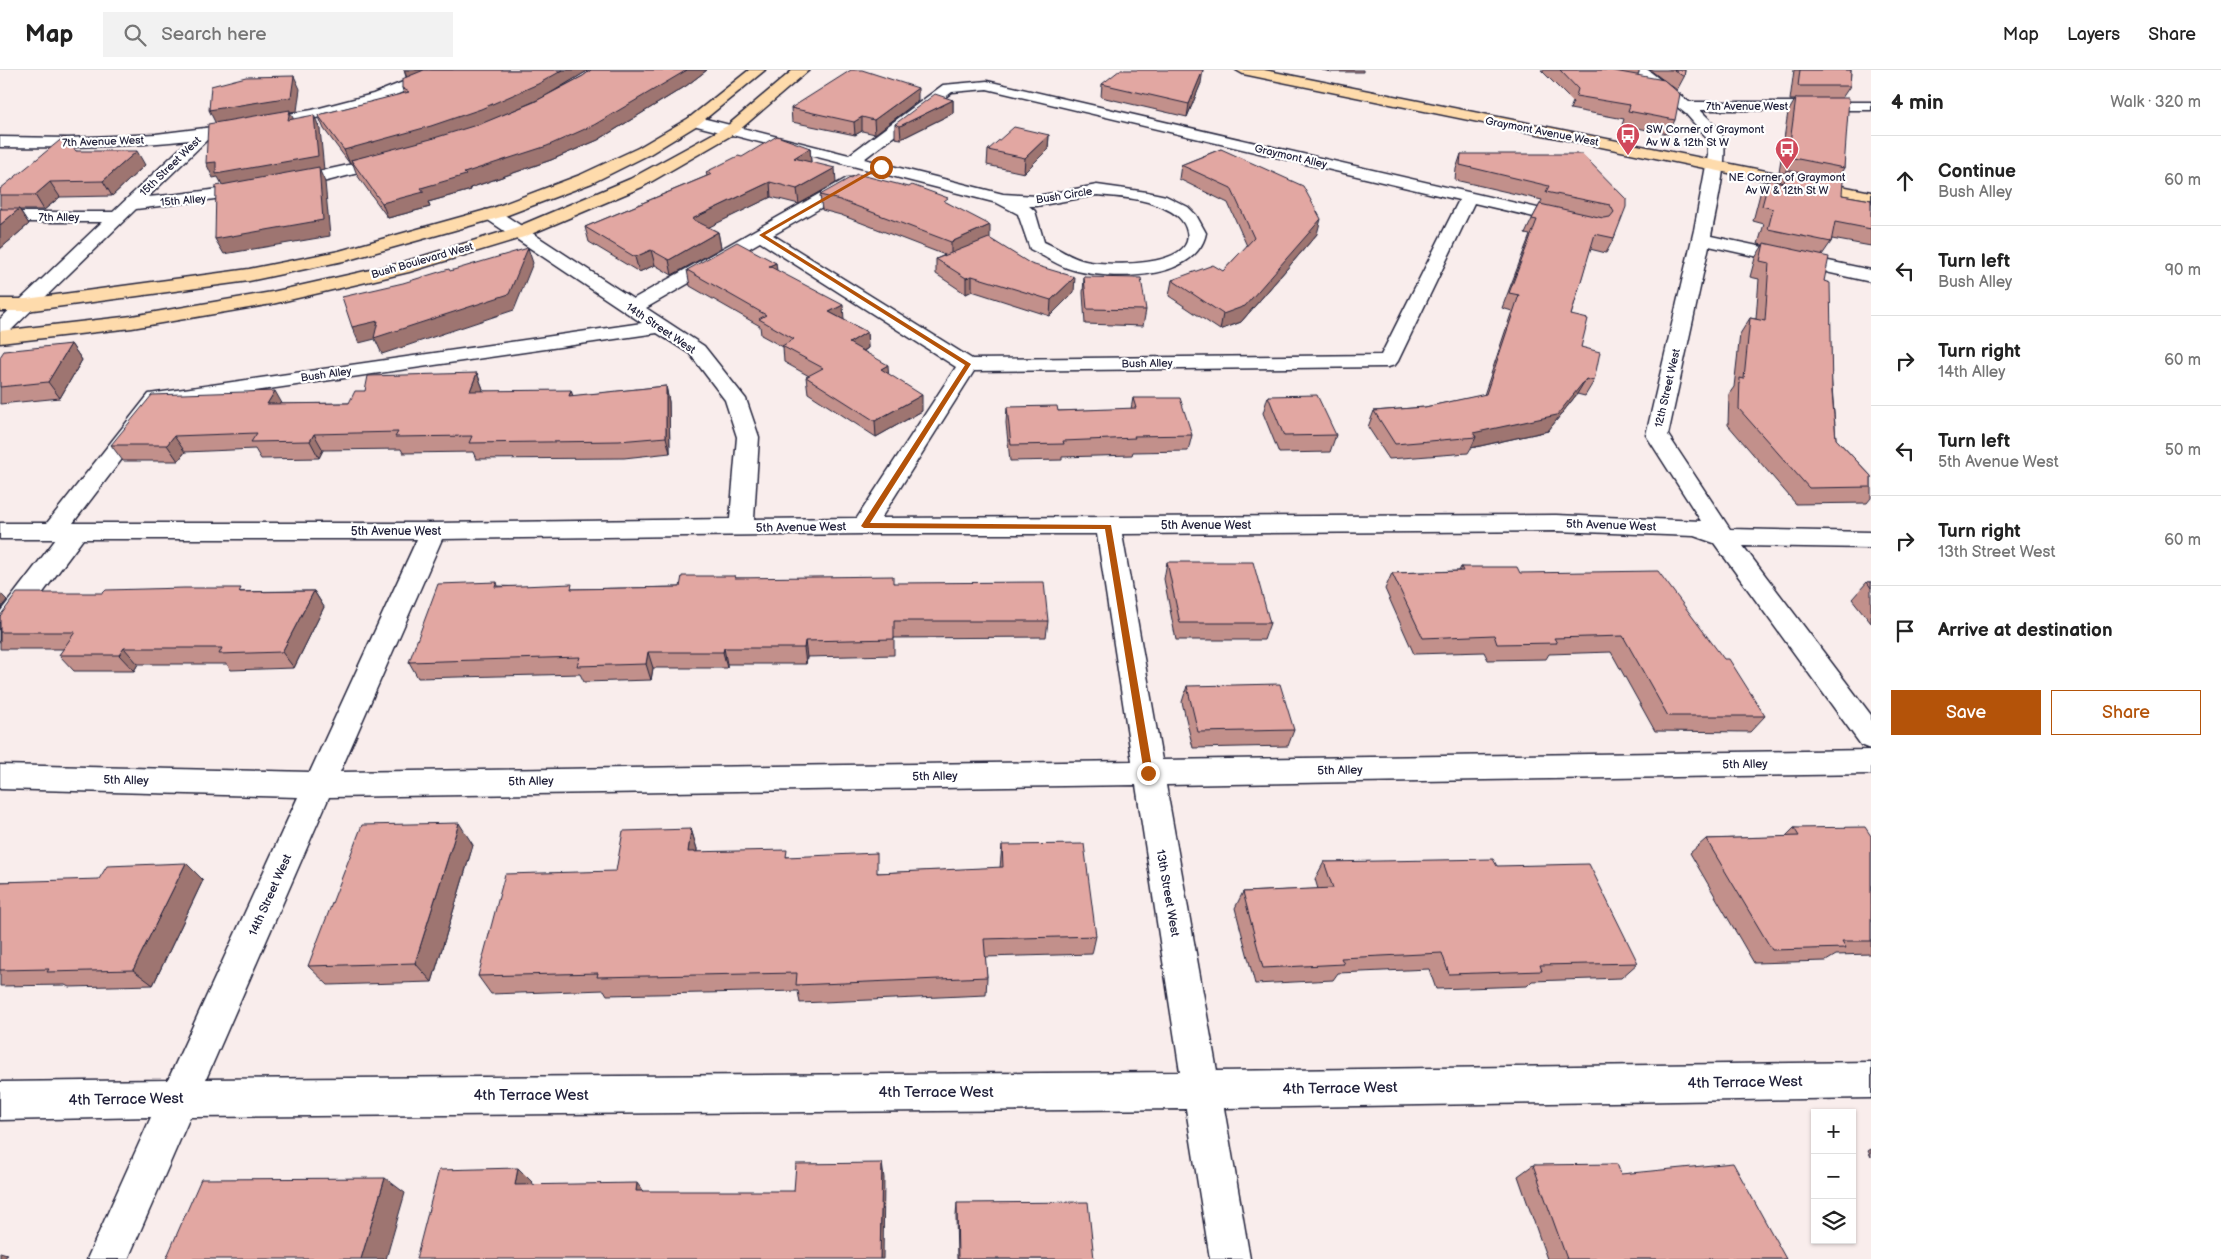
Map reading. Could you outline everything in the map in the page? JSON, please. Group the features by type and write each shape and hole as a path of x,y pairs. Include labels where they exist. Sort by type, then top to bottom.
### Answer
{"main road":[{"name":"Bush Boulevard West","path":"0,305 26,305 249,275 342,256 491,214 586,179 644,151 694,121 758,70"},
{"name":"Bush Boulevard West","path":"0,337 132,322 272,298 402,268 518,233 636,183 732,129 802,70"},
{"name":"Graymont Avenue West","path":"1243,70 1871,197"}],"street":[{"name":"15th Street West","path":"0,330 205,132 312,114 369,100 445,70"},
{"name":"12th Street West","path":"1635,76 1660,88 1706,123 1716,140 1715,166 1701,239 1657,435 1723,536 1871,737"},
{"name":"Graymont Alley","path":"853,160 948,88 986,85 1587,224"},
{"name":"7th Avenue West","path":"1684,106 1871,106"},
{"name":"Bush Circle","path":"694,121 1003,198 1037,201 1097,190 1144,195 1171,205 1190,218 1197,233 1192,248 1173,261 1145,269 1110,270 1076,264 1036,245 1026,211 1003,198"},
{"name":"7th Avenue West","path":"0,142 68,143 156,139 205,132"},
{"name":"15th Alley","path":"132,204 202,199 285,185 354,170 402,156"},
{"path":"632,308 881,167"},
{"name":"Bush Alley","path":"968,364 1388,361 1468,198"},
{"name":"14th Street West","path":"491,214 696,350 735,399 748,437 741,528"},
{"name":"7th Alley","path":"0,217 118,217"},
{"path":"761,235 968,364 864,526"},
{"path":"1701,239 1871,276"},
{"name":"Bush Alley","path":"65,531 157,399 662,326"},
{"name":"5th Avenue West","path":"0,531 433,531 864,526 1556,523 1695,528 1723,536 1871,540"},
{"name":"13th Street West","path":"1108,526 1230,1259"},
{"path":"0,631 65,531"},
{"name":"14th Street West","path":"107,1259 433,531"},
{"name":"5th Alley","path":"0,777 320,784 1871,762"},
{"name":"4th Terrace West","path":"0,1101 1202,1090 1871,1080"}],"building":[{"path":"424,70 563,70 538,84 481,109 431,126 344,150 318,115 409,92 402,88 402,79"},
{"path":"591,70 687,70 594,125 547,146 464,173 466,175 421,188 424,192 382,203 351,160 483,123 534,102"},
{"path":"851,70 862,70 918,88 874,120 862,117 854,122 791,108"},
{"path":"1120,70 1203,70 1189,104 1102,84"},
{"path":"1560,70 1609,70 1664,80 1680,94 1675,120 1628,111 1630,105 1576,96 1578,89"},
{"path":"1674,70 1685,70 1684,77"},
{"path":"1800,70 1851,70 1850,86 1798,86"},
{"path":"294,76 291,97 209,110 211,86 246,77"},
{"path":"935,94 953,100 900,126 895,124"},
{"path":"1796,98 1849,98 1844,168 1788,157"},
{"path":"290,110 288,120 314,115 318,156 216,174 216,162 206,163 208,124"},
{"path":"1014,127 1049,135 1025,158 988,150"},
{"path":"777,136 810,148 794,158 835,168 797,189 770,182 692,219 718,232 669,260 651,250 635,257 585,227 712,174 706,172 738,156 742,157"},
{"path":"64,137 76,151 137,151 103,181 50,182 35,195 0,195 0,189"},
{"path":"1221,149 1303,186 1321,219 1245,306 1223,314 1172,280 1213,265 1223,271 1254,238 1231,188 1181,165"},
{"path":"1461,154 1582,154 1626,199 1626,207 1614,238 1595,234 1571,315 1588,319 1581,347 1600,352 1594,381 1586,379 1557,415 1473,433 1476,437 1395,444 1374,411 1425,407 1486,394 1519,295 1509,293 1537,220 1532,219 1540,204 1603,218 1610,217 1614,212 1610,205 1546,192 1549,186 1460,165"},
{"path":"319,167 323,220 215,239 216,186"},
{"path":"1786,170 1843,181 1842,195 1871,200 1871,229 1835,222 1831,242 1768,229 1773,209 1762,206 1769,180 1784,183"},
{"path":"857,174 909,187 912,185 948,198 944,201 990,225 951,242 840,200 820,195"},
{"path":"0,209 19,209 0,225"},
{"path":"989,238 1031,264 1075,277 1051,300 972,276 966,278 936,259"},
{"path":"737,242 776,263 769,266 843,305 829,312 867,332 849,343 888,365 881,369 922,395 875,421 806,377 823,368 782,346 794,339 759,319 766,315 687,270"},
{"path":"1764,243 1829,257 1824,281 1830,283 1832,392 1836,439 1871,476 1871,487 1809,488 1739,409 1740,378 1744,379 1750,318 1765,321 1769,263 1760,261"},
{"path":"528,248 509,294 374,338 378,321 352,327 342,297 403,283 449,269 450,271"},
{"path":"1084,277 1141,278 1146,310 1087,309"},
{"path":"71,344 48,382 0,387 0,357 4,351"},
{"path":"477,373 470,391 571,390 569,396 666,386 666,437 619,441 469,443 472,436 395,437 398,432 314,434 310,441 251,442 257,433 174,436 167,445 111,445 152,395 275,391 267,404 349,403 355,391 365,391 368,376"},
{"path":"1317,395 1336,435 1284,436 1268,396"},
{"path":"1133,398 1180,398 1192,435 1134,436 1135,438 1063,441 1064,444 1011,445 1007,407 1057,406 1058,411 1136,408"},
{"path":"1167,562 1253,562 1270,623 1180,623"},
{"path":"1461,567 1517,567 1520,573 1658,571 1724,659 1729,659 1765,716 1668,716 1623,636 1554,638 1557,643 1497,644 1494,635 1423,638 1392,573 1463,571"},
{"path":"682,576 735,576 735,578 893,576 893,583 1044,582 1048,621 894,621 894,639 805,641 804,648 724,648 723,652 648,652 646,664 577,666 580,657 409,662 438,584 497,582 495,587 572,584 571,589 680,587"},
{"path":"241,588 239,592 314,591 282,652 219,654 222,648 124,648 119,655 59,655 75,632 0,632 0,616 17,593 103,593 106,590"},
{"path":"1280,684 1294,730 1198,732 1187,686"},
{"path":"459,823 415,963 308,966 362,825"},
{"path":"1865,827 1871,836 1871,941 1842,941 1846,948 1772,950 1706,839 1799,836 1794,828"},
{"path":"691,829 688,852 787,850 786,857 877,853 877,873 1003,867 1002,845 1084,844 1096,936 984,939 987,977 796,985 797,973 597,977 598,973 478,976 505,874 616,871 623,831"},
{"path":"1493,859 1497,866 1589,864 1638,963 1540,965 1542,971 1449,974 1442,953 1341,958 1344,964 1263,968 1243,892 1333,888 1324,862"},
{"path":"186,863 133,970 47,972 49,969 0,970 0,882 99,879 107,866"},
{"path":"882,1163 880,1259 416,1259 439,1170 518,1168 515,1185 637,1183 636,1191 794,1191 796,1164"},
{"path":"1733,1163 1786,1259 1567,1259 1533,1165 1617,1164 1621,1174"},
{"path":"385,1178 361,1259 166,1259 201,1179"},
{"path":"1088,1202 1094,1259 958,1259 957,1203"}],"place":[{"name":"SW Corner of Graymont Av W & 12th St W","path":"1628,156"},
{"name":"NE Corner of Graymont Av W & 12th St W","path":"1787,170"}],"route":[{"path":"881,167 761,235 968,364 864,526 1108,526 1148,773"}]}
